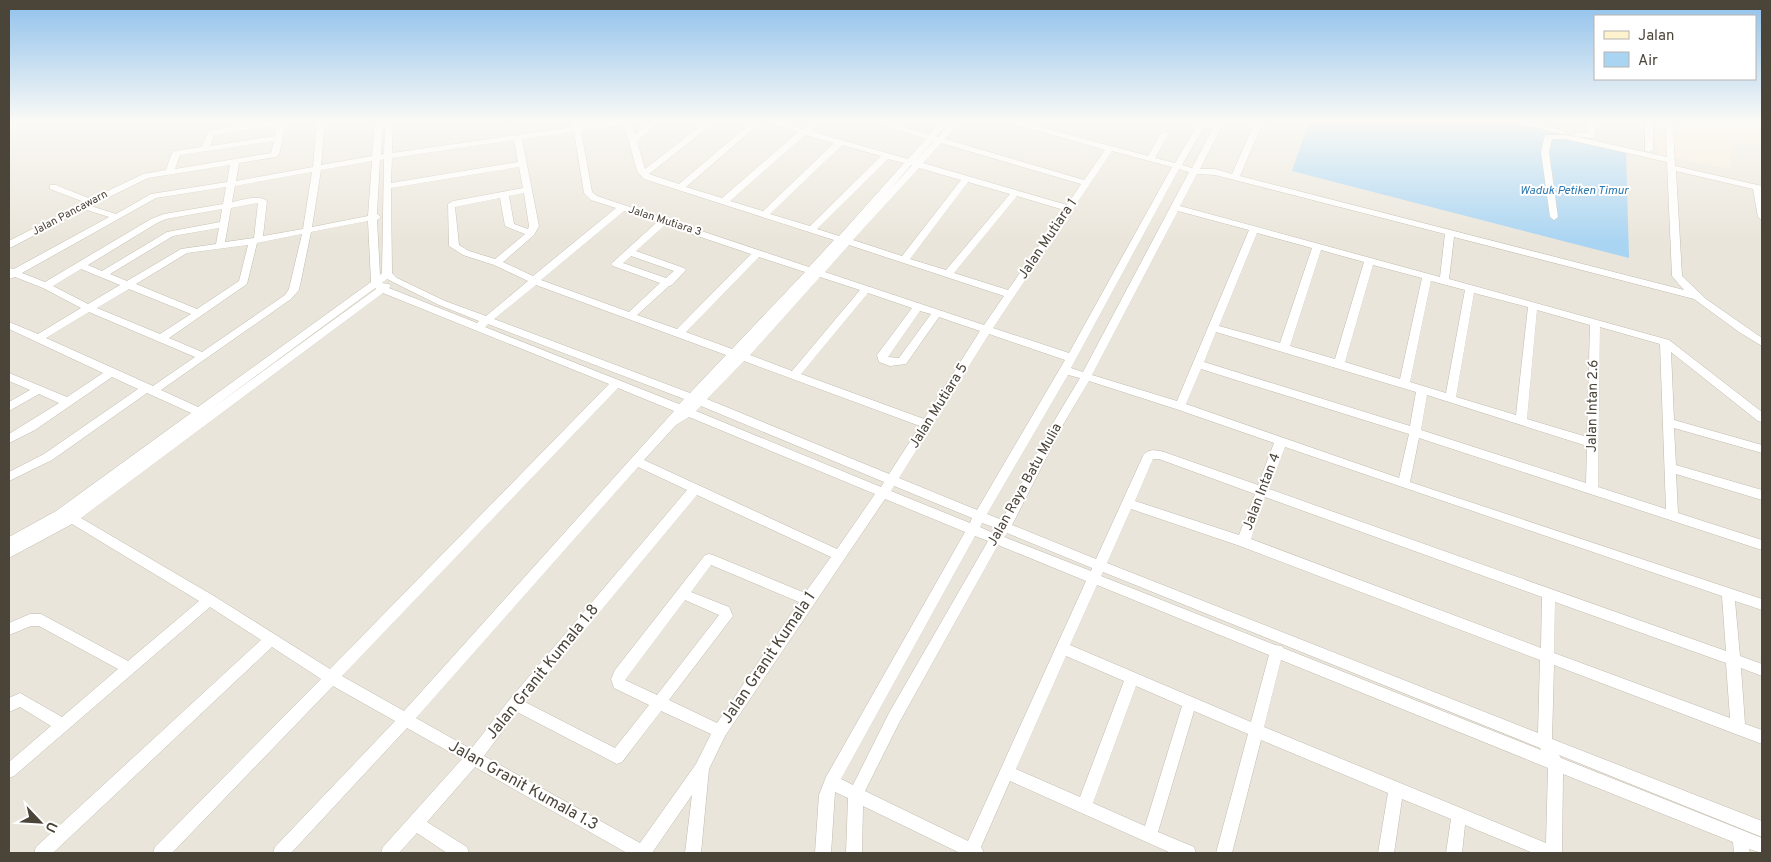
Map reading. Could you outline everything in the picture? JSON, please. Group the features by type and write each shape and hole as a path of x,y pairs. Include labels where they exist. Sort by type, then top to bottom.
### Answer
{"street":[{"path":"170,171 173,162"},
{"name":"Jalan Pancawarn","path":"9,245 139,178 170,171 233,162"},
{"path":"220,246 235,162"},
{"path":"9,477 48,456 203,356 291,294 308,231 318,162"},
{"path":"10,273 154,196 354,162"},
{"path":"376,162 372,218 379,286"},
{"path":"387,162 387,216 391,277"},
{"name":"Jalan Mutiara 3","path":"583,162 590,195 1072,358"},
{"path":"640,162 644,174"},
{"path":"644,174 659,162"},
{"path":"680,188 710,162"},
{"path":"724,201 768,162"},
{"path":"764,215 819,162"},
{"path":"811,230 880,162"},
{"path":"907,162 1068,208"},
{"path":"1018,162 1086,183"},
{"name":"Jalan Mutiara 1","path":"986,330 1100,162"},
{"name":"Jalan Raya Batu Mulia","path":"854,853 856,794 894,718 996,538 1006,525 1199,162"},
{"path":"1234,177 1241,162"},
{"path":"1546,162 1554,217"},
{"path":"1665,162 1760,188 1762,217"},
{"path":"823,853 827,795 831,782 980,516 1072,358 1156,202 1181,163 1698,297"},
{"path":"387,186 522,164 534,221 531,233 497,264"},
{"path":"281,853 405,720 635,461 739,354 913,164"},
{"path":"1672,164 1676,272 1678,279 1698,297 1762,343"},
{"path":"644,174 680,188 1010,294"},
{"path":"903,261 966,179"},
{"path":"53,187 114,216"},
{"path":"527,190 458,202 451,206 454,246 466,253 535,280 928,424"},
{"path":"504,194 510,226 531,233"},
{"path":"948,274 1014,194"},
{"path":"46,286 159,218 228,204 263,201 244,282 162,338"},
{"path":"483,323 622,207"},
{"path":"1175,207 1665,342 1761,417"},
{"path":"39,338 184,250 255,241 387,216"},
{"path":"664,221 616,264 669,283"},
{"path":"102,274 170,234 224,224"},
{"path":"1180,406 1254,230"},
{"path":"1444,281 1450,234"},
{"path":"1284,348 1318,247"},
{"path":"628,252 681,270 669,283 631,315"},
{"path":"679,333 758,252"},
{"path":"1339,364 1368,260"},
{"path":"79,265 198,313"},
{"path":"10,273 46,286 88,308 203,356"},
{"path":"1404,385 1427,276"},
{"path":"9,553 66,516 391,277"},
{"path":"391,277 483,323 618,384 887,487 1006,525 1071,554 1101,564 1762,829"},
{"path":"379,286 695,399 887,487 973,530 1277,650 1762,846"},
{"path":"1450,398 1470,288"},
{"path":"794,376 866,289"},
{"path":"1521,422 1533,305"},
{"path":"918,307 882,355 883,359 890,362 902,362 937,313"},
{"name":"Jalan Intan 2.6","path":"1592,491 1595,322"},
{"path":"9,324 204,414"},
{"path":"1212,327 1339,364 1592,443"},
{"name":"Jalan Mutiara 5","path":"887,487 986,330"},
{"path":"1665,342 1672,516"},
{"path":"1197,364 1415,432 1762,545"},
{"path":"1065,370 1180,406 1404,484 1762,604"},
{"path":"9,439 31,427 113,371"},
{"path":"9,377 39,388 66,402"},
{"path":"161,853 618,384"},
{"path":"9,408 39,388"},
{"path":"1404,484 1422,390"},
{"path":"1669,423 1762,449"},
{"name":"Jalan Intan 4","path":"1244,542 1281,441"},
{"path":"831,782 974,852 1006,772 1064,649 1149,456 1153,454 1160,454 1762,670"},
{"path":"635,461 840,556"},
{"path":"1671,468 1762,494"},
{"name":"Jalan Granit Kumala 1","path":"693,853 702,768 720,731 887,487"},
{"name":"Jalan Granit Kumala 1.8","path":"389,853 473,758 515,704 695,488"},
{"path":"1128,503 1244,542 1762,737"},
{"path":"9,543 66,516"},
{"name":"Jalan Granit Kumala 1.3","path":"66,516 208,600 332,678 642,853"},
{"path":"720,731 619,684 618,679 709,559 808,600"},
{"path":"1728,592 1738,728"},
{"path":"515,704 615,757 621,752 726,616 724,611 682,593"},
{"path":"1064,649 1459,816 1552,853 1556,764 1545,743 1549,593"},
{"path":"9,771 208,600"},
{"path":"9,629 30,620 41,620 129,668"},
{"path":"42,853 271,639"},
{"path":"1224,853 1277,650"},
{"path":"1084,807 1132,677"},
{"path":"9,706 20,699 62,725"},
{"path":"1149,837 1190,702"},
{"path":"642,853 702,768"},
{"path":"1006,772 1188,853"},
{"path":"1386,853 1396,789"},
{"path":"1454,853 1459,816"},
{"path":"415,823 461,853"},
{"path":"1740,837 1742,853"}],"shaded area":[{"path":"9,162 1697,162 1730,169 1730,162 1762,162 1762,853 9,853"},
{"path":"1697,162 1730,162 1730,169"}],"water":[{"name":"Waduk Petiken Timur","path":"1295,162 1626,162 1629,258 1292,171"}]}
